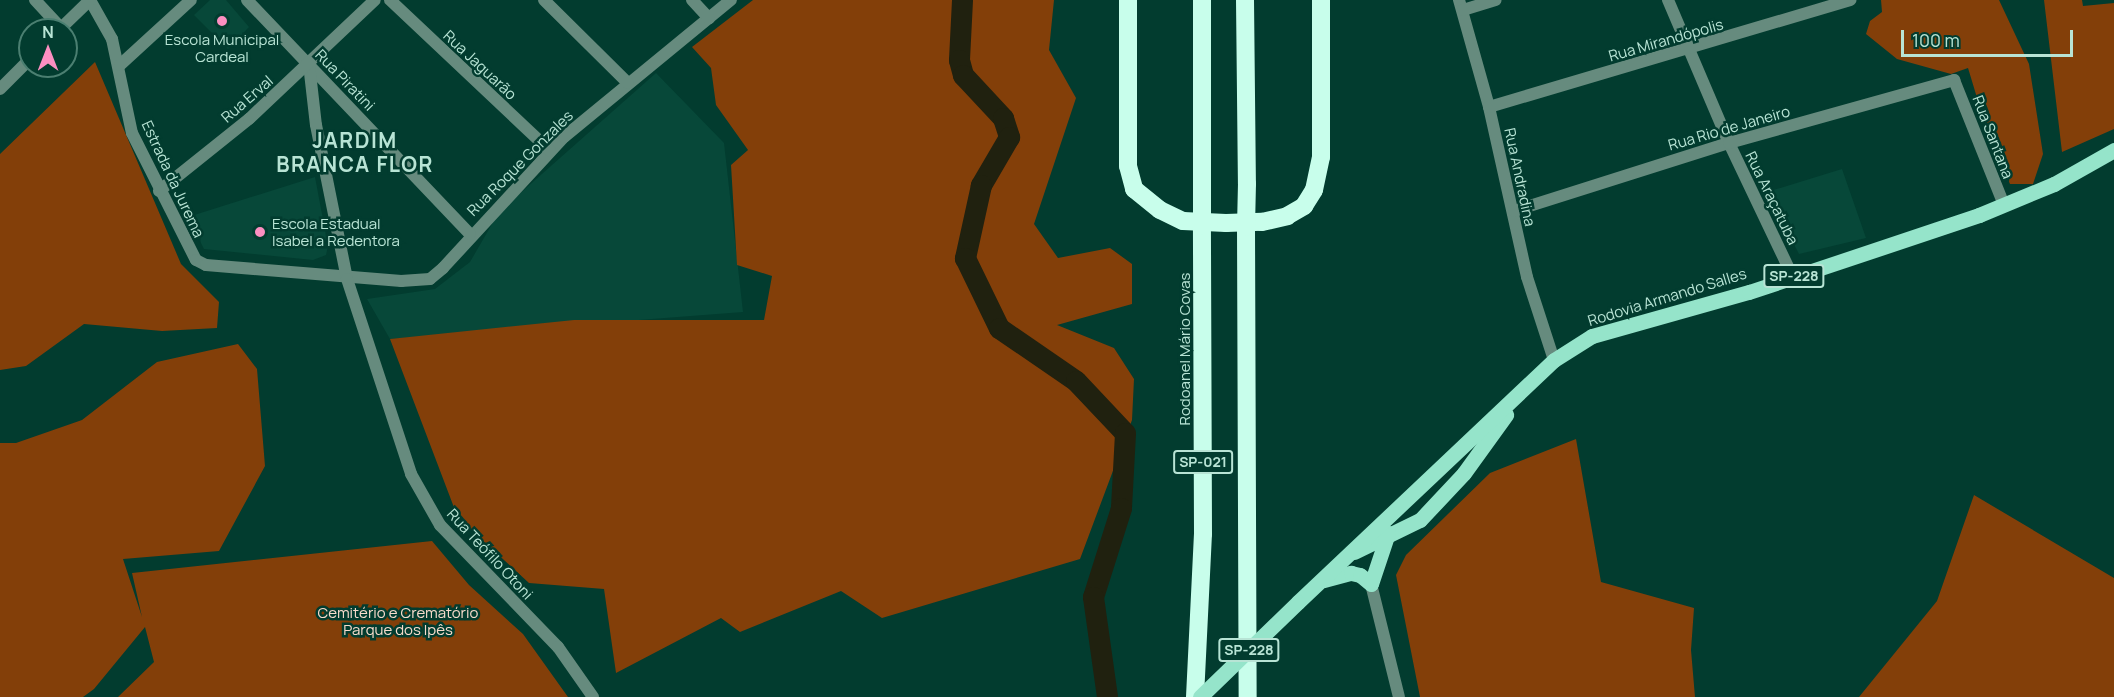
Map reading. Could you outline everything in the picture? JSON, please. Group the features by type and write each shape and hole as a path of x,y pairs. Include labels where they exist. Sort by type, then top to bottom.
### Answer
{"highway":[{"path":"1128,0 1128,166 1134,189 1160,210 1183,221 1226,223 1262,222 1287,216 1304,206 1314,190 1321,157 1321,0"},
{"path":"1195,0 1202,41"},
{"name":"Rodoanel Mário Covas","path":"1195,697 1203,534 1202,0"},
{"name":"SP-021","path":"1245,0 1248,697"},
{"path":"1246,54 1256,0"}],"main road":[{"name":"Rodovia Armando Salles","path":"1200,697 1447,458 1520,395 1554,360 1592,336 1793,277 2004,205 2054,184 2114,150"},
{"path":"1344,558 1420,520 1464,473 1520,395"},
{"path":"1371,584 1394,510"},
{"path":"1371,584 1367,564 1368,547 1394,510"},
{"path":"1344,558 1360,558 1367,564"},
{"path":"1321,581 1351,573 1360,575 1371,584"}],"street":[{"path":"35,0 51,18"},
{"path":"71,18 90,0"},
{"name":"Estrada da Jurema","path":"90,0 112,39 120,65 124,103 132,132 184,243 196,260 206,265 347,279"},
{"path":"120,65 191,0"},
{"name":"Rua Piratini","path":"247,0 470,234"},
{"name":"Rua Erval","path":"159,191 249,119 375,0"},
{"name":"Rua Jaguarão","path":"390,0 550,151"},
{"path":"543,0 628,83"},
{"path":"692,0 709,18"},
{"name":"Rua Roque Gonzales","path":"347,279 430,279 452,260 470,234 550,151 628,83 731,0"},
{"path":"1461,5 1496,0"},
{"name":"Rua Araçatuba","path":"1668,0 1692,48 1729,143 1793,277"},
{"name":"Rua Mirandópolis","path":"1489,107 1851,0"},
{"name":"Rua Andradina","path":"1461,5 1489,107 1527,277 1554,360"},
{"name":"Rua Teófilo Otoni","path":"309,64 316,125 347,279 423,500 440,525 558,647 593,697"},
{"path":"0,89 18,71"},
{"name":"Rua Rio de Janeiro","path":"1514,211 1729,143 1954,80"},
{"name":"Rua Santana","path":"1954,80 2004,205"},
{"path":"1371,584 1399,697"}],"shaded area":[{"name":"Escola Municipal Cardeal","path":"210,0 226,0 249,27 228,49 194,15"},
{"path":"656,73 724,143 743,312 390,339 367,299 435,289 470,262 499,212"},
{"path":"1842,169 1866,238 1799,254 1767,192"},
{"name":"Escola Estadual Isabel a Redentora","path":"315,177 328,246 326,255 313,260 204,249 188,217"}],"green space":[{"path":"753,0 1054,0 1049,50 1076,98 1034,224 1058,258 1110,248 1132,264 1132,304 1057,325 1114,348 1134,379 1132,420 1080,559 882,618 841,591 740,632 721,618 616,673 604,589 529,583 458,518 390,339 574,320 764,320 772,276 737,265 731,165 748,150 716,105 711,68 692,47"},
{"path":"1881,0 1999,0 2029,64 2043,154 2033,184 2010,184 1988,134 1968,68 1951,74 1897,59 1866,34 1870,21 1882,12"},
{"path":"2044,0 2082,0 2083,6 2114,3 2114,129 2062,152"},
{"path":"95,62 181,264 219,302 217,328 162,331 84,324 26,366 0,370 0,154"},
{"name":"Cemitério e Crematório Parque dos Ipês","path":"238,344 257,369 265,466 219,551 123,559 142,617 132,573 432,541 469,585 523,634 568,697 118,697 154,662 145,627 94,689 83,697 0,697 0,443 16,443 82,420 157,362"},
{"path":"1576,439 1601,582 1694,608 1691,650 1695,697 1420,697 1396,575 1406,555 1490,473"},
{"path":"1974,495 2114,578 2114,697 1859,697 1937,601"}],"waterway":[{"path":"962,0 959,60 963,75 1003,118 1009,137 981,185 965,258 999,328 1076,381 1125,433 1121,508 1093,597 1107,697"}],"place":[{"name":"Escola Municipal Cardeal","path":"222,21"},
{"name":"Escola Estadual Isabel a Redentora","path":"260,232"}],"district":[{"name":"JARDIM BRANCA FLOR","path":"355,152"}]}
